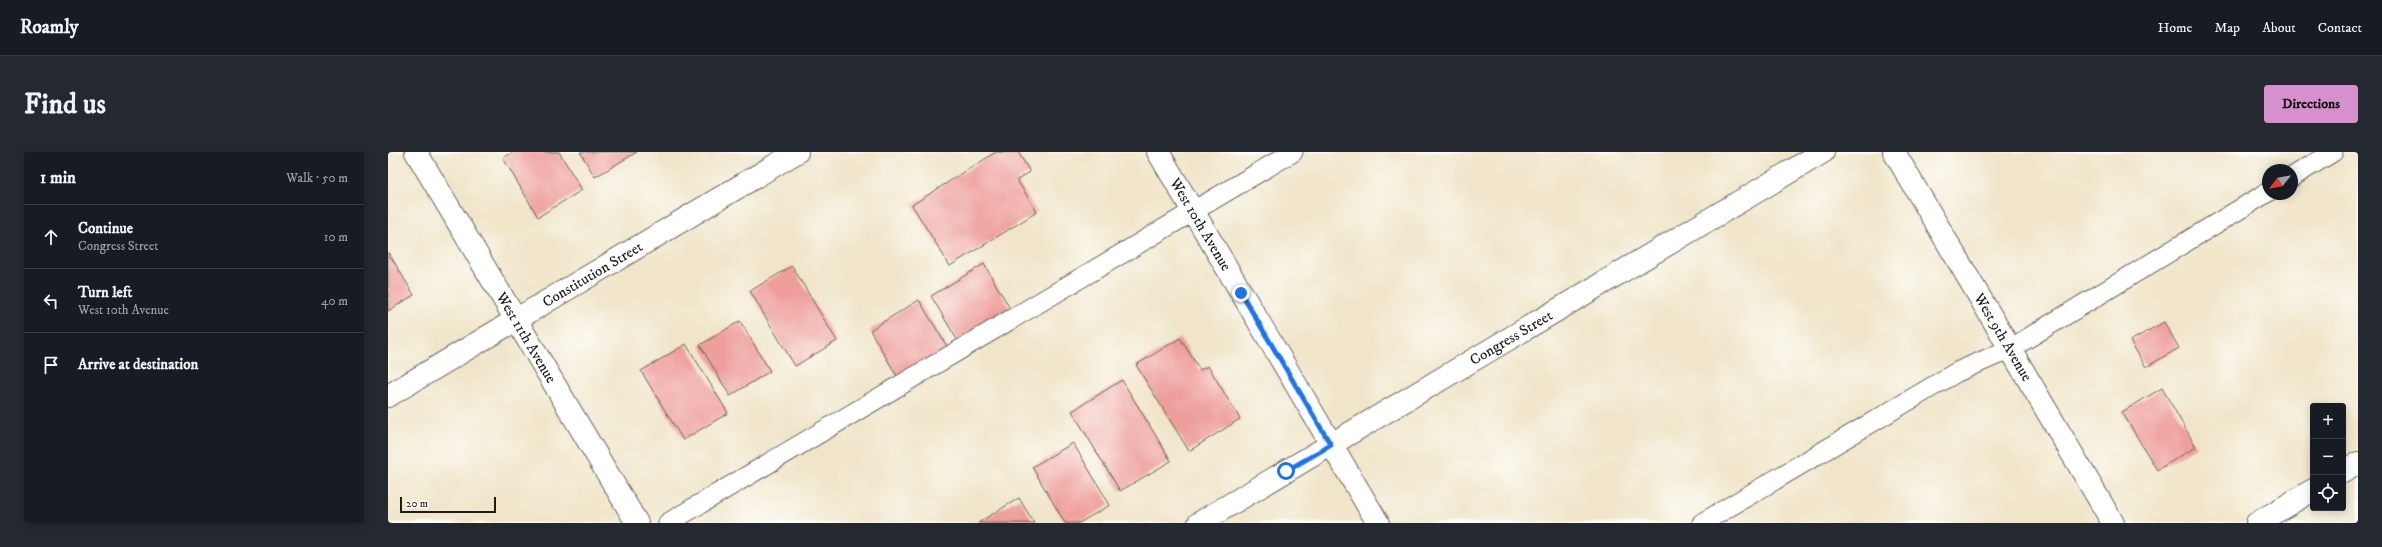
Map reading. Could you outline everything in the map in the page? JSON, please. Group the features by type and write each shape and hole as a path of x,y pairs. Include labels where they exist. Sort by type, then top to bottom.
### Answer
{"street":[{"name":"West 11th Avenue","path":"416,152 637,523"},
{"name":"Constitution Street","path":"388,396 797,152"},
{"name":"West 10th Avenue","path":"1158,152 1378,523"},
{"name":"Congress Street","path":"1198,523 1823,152"},
{"name":"West 9th Avenue","path":"1894,152 2113,523"},
{"path":"2346,470 2358,463"},
{"path":"2257,523 2310,492"}],"lane":[{"path":"668,523 1293,152"},
{"path":"2298,173 2333,152"},
{"path":"1702,523 1957,372 2010,349 2262,196"}],"building":[{"path":"514,152 559,152 582,190 538,217 503,158"},
{"path":"580,152 637,152 595,177"},
{"path":"996,152 1018,152 1030,172 1017,180 1037,212 950,266 912,205"},
{"path":"388,252 414,295 388,311"},
{"path":"984,264 1012,312 959,343 931,296"},
{"path":"792,266 837,341 795,366 750,291"},
{"path":"919,300 951,353 901,383 870,330"},
{"path":"740,321 770,371 730,396 700,345"},
{"path":"2164,322 2179,348 2146,367 2130,341"},
{"path":"1180,338 1200,370 1208,366 1240,419 1189,451 1136,365"},
{"path":"686,344 728,413 683,440 641,371"},
{"path":"1122,380 1171,461 1120,491 1072,411"},
{"path":"2162,388 2196,447 2157,470 2122,412"},
{"path":"1073,443 1110,505 1079,523 1065,523 1032,467"},
{"path":"1019,498 1034,523 978,523"}],"route":[{"path":"1241,293 1331,445 1286,471"}]}
